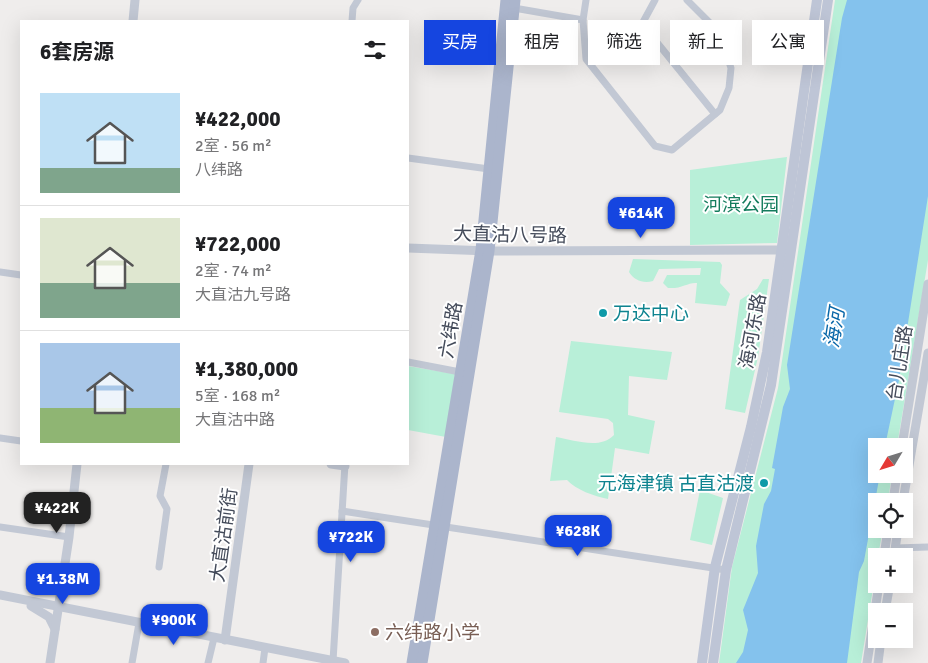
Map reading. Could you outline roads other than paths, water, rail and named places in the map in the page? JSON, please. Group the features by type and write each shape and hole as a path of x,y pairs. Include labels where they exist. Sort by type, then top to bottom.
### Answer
{"main road":[{"name":"海河东路","path":"713,663 726,570 771,385 817,0"},
{"name":"海河东路","path":"702,663 715,567 762,379 787,250 828,0"},
{"name":"六纬路","path":"422,663 460,372 485,251 489,169 512,3"},
{"name":"六纬路","path":"412,663 440,525 485,251 512,3"}],"street":[{"path":"132,20 135,0"},
{"path":"352,20 353,8 358,0"},
{"path":"586,0 583,20 586,58 655,146 672,150 720,110 730,88 731,68 719,32 687,0"},
{"path":"655,0 642,24 715,114"},
{"path":"512,3 583,20"},
{"path":"409,158 489,169"},
{"name":"大直沽八号路","path":"409,248 485,251 787,250"},
{"path":"0,272 20,275"},
{"name":"台儿庄路","path":"903,438 928,284"},
{"name":"台儿庄路","path":"904,493 928,353"},
{"path":"409,362 460,372"},
{"path":"0,438 20,440"},
{"path":"56,663 59,611 77,465"},
{"path":"159,567 167,509 160,496 166,465"},
{"name":"大直沽前街","path":"225,640 249,465"},
{"path":"333,661 345,465"},
{"path":"342,511 726,570"},
{"path":"0,527 69,537"},
{"path":"913,549 928,547"},
{"path":"867,663 878,593"},
{"path":"0,595 59,611 265,650 345,663"},
{"path":"0,600 32,604 49,617 58,634 50,663"},
{"path":"132,663 139,625"},
{"path":"214,640 225,640 322,663"},
{"path":"208,663 214,640"},
{"path":"878,663 880,648"},
{"path":"263,663 265,650"}],"water":[{"name":"海河","path":"847,0 928,0 928,196 899,380 887,438 868,438 868,483 878,483 877,493 868,493 868,538 864,561 859,572 847,663 736,663 743,652 748,630 743,610 758,573 756,546 764,504 771,491 775,469 772,468 783,407 790,389 787,365 842,18"}],"place":[{"name":"万达中心","path":"603,313"},
{"name":"元海津镇 古直沽渡","path":"764,483"},
{"name":"六纬路小学","path":"375,632"}],"park label":[{"name":"河滨公园","path":"741,204"}]}
